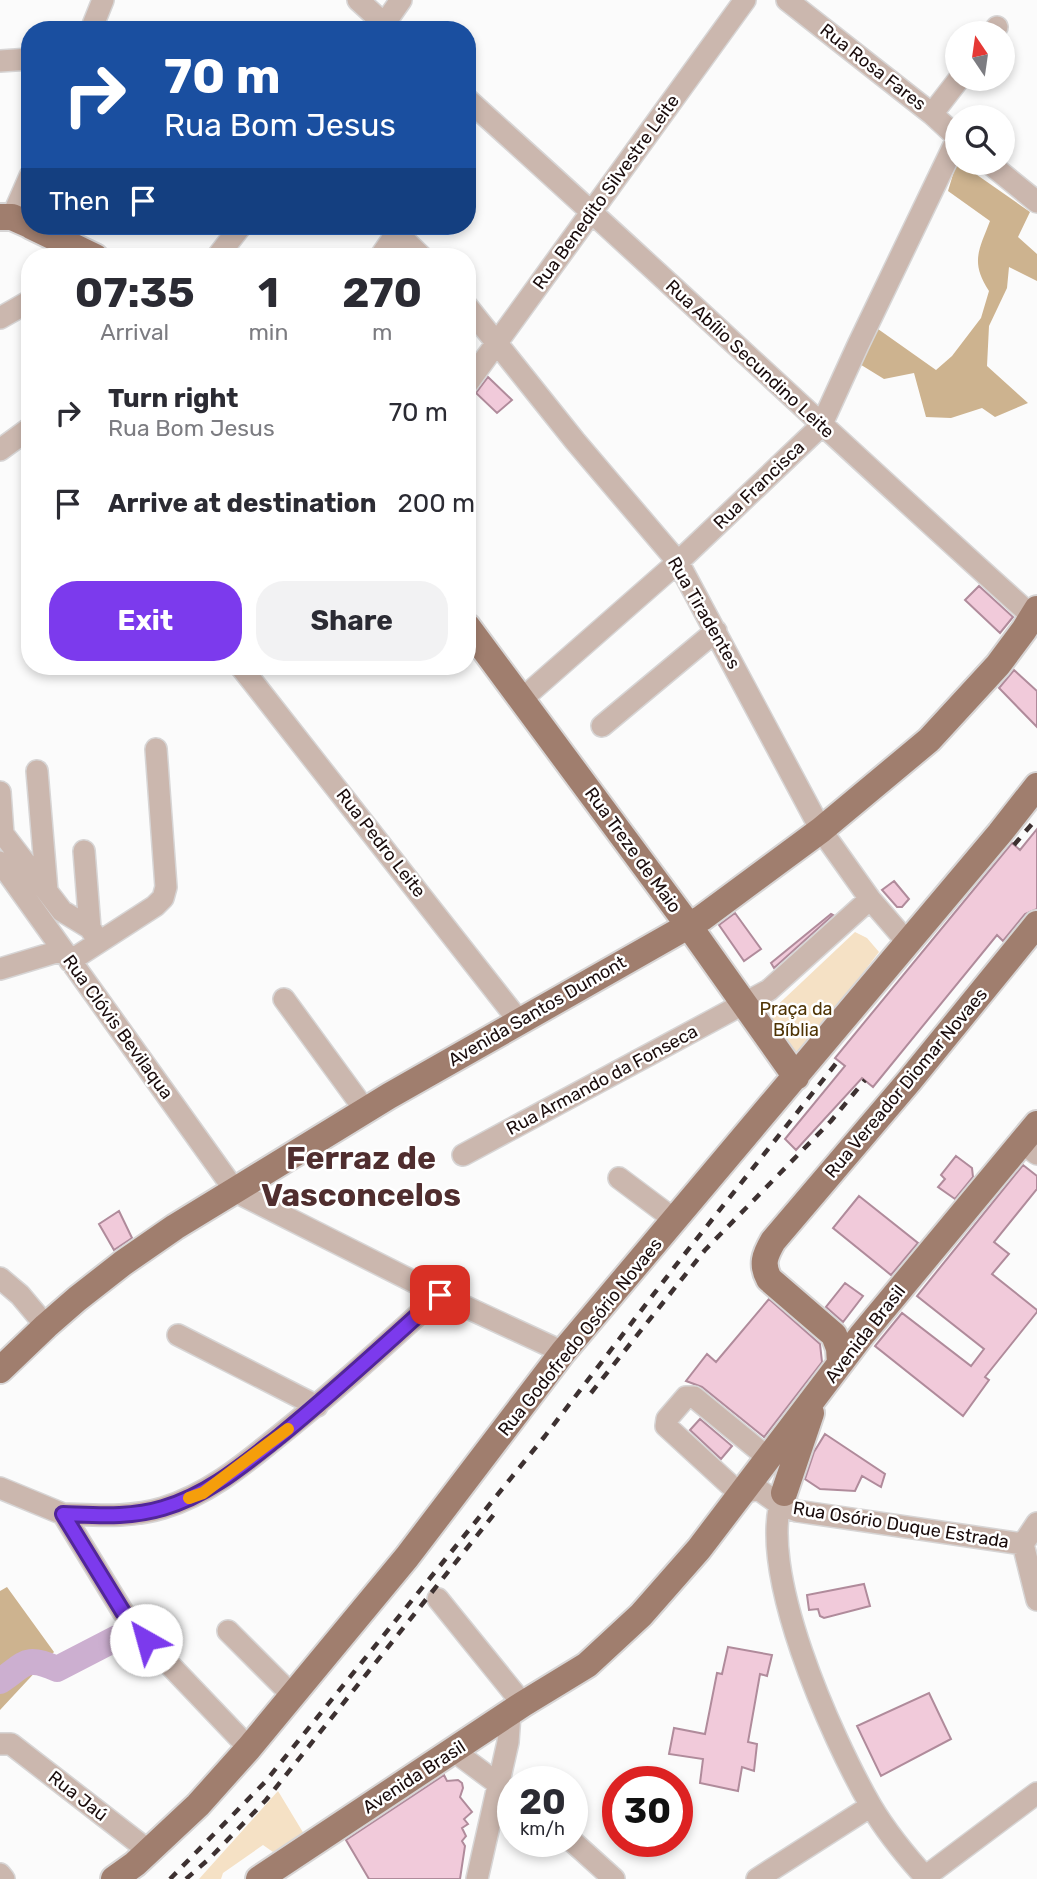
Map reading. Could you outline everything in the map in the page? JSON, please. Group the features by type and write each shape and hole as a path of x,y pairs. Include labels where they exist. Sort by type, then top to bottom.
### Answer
{"main road":[{"path":"48,235 76,248"},
{"name":"Avenida Santos Dumont","path":"0,1370 46,1325 123,1263 175,1227 519,1021 688,926 821,830 929,740 998,665 1035,613"},
{"name":"Rua Treze de Maio","path":"476,638 796,1077"},
{"name":"Rua Godofredo Osório Novaes","path":"114,1879 149,1851 198,1805 248,1748 407,1557 563,1352 1037,786"},
{"name":"Rua Vereador Diomar Novaes","path":"834,1335 769,1279 764,1264 765,1255 1037,924"},
{"name":"Avenida Brasil","path":"259,1879 568,1675 590,1644 699,1549 861,1336 1032,1140"},
{"path":"840,1363 839,1348 834,1335 861,1336"},
{"path":"782,1498 819,1392"}],"street":[{"path":"95,21 103,0"},
{"path":"358,0 378,21"},
{"path":"389,21 401,0"},
{"name":"Rua Benedito Silvestre Leite","path":"476,372 745,0"},
{"name":"Rua Rosa Fares","path":"787,0 812,6 945,126"},
{"path":"0,61 21,60"},
{"path":"933,114 950,91"},
{"name":"Rua Abílio Secundino Leite","path":"476,107 821,426 1035,613"},
{"name":"Rua Francisca","path":"522,699 678,562 821,426 945,163"},
{"path":"1004,175 1037,202"},
{"path":"401,235 413,248"},
{"path":"0,318 21,306"},
{"name":"Rua Tiradentes","path":"476,316 678,562 821,830 870,899 908,943"},
{"path":"0,450 21,435"},
{"path":"603,726 716,631"},
{"name":"Rua Pedro Leite","path":"247,675 519,1021"},
{"path":"0,969 66,956 95,935 155,906 163,898 166,887 156,749"},
{"path":"37,771 47,893"},
{"path":"0,792 4,834 62,911 95,935"},
{"path":"84,851 95,935"},
{"name":"Rua Clóvis Bevilaqua","path":"0,862 236,1192"},
{"path":"742,1004 781,982 870,899"},
{"path":"284,999 366,1111"},
{"name":"Rua Armando da Fonseca","path":"463,1156 742,1004"},
{"path":"619,1178 675,1220"},
{"path":"236,1192 440,1295 563,1352"},
{"path":"0,1278 20,1295 46,1325"},
{"path":"0,1488 63,1514 122,1516 162,1509 203,1493 317,1406 440,1295"},
{"path":"178,1335 317,1406"},
{"path":"740,1494 666,1426 667,1419 686,1397 694,1397 773,1450 782,1498 776,1528 781,1578 799,1645 820,1699 871,1805 899,1848 926,1878 1037,1793"},
{"name":"Rua Osório Duque Estrada","path":"740,1494 758,1489 782,1498 797,1511 1023,1544"},
{"path":"63,1514 123,1612 248,1748"},
{"path":"1037,1523 1023,1544 1037,1601"},
{"path":"438,1599 517,1709 508,1742 506,1766"},
{"path":"228,1631 292,1695"},
{"name":"Rua Jaú","path":"4,1743 149,1851"},
{"path":"454,1751 497,1784"},
{"path":"757,1879 871,1805"},
{"path":"477,1879 497,1815"},
{"path":"588,1855 614,1879"},
{"path":"0,1874 4,1879"}],"green space":[{"name":"Praça da Bíblia","path":"855,932 867,938 879,952 809,1043 800,1053 790,1052 771,1024 768,1014"},
{"path":"278,1791 304,1834 273,1852 263,1845 223,1873 221,1879 199,1879"}],"shaded area":[{"path":"953,175 977,175 1030,212 1018,237 1037,254 1037,281 1009,267 1007,288 989,326 987,366 1028,403 995,417 982,408 951,418 926,417 914,373 884,379 858,363 878,329 936,370 952,356 981,318 989,291 980,272 978,256 990,221 948,191"},
{"path":"7,1587 54,1652 0,1710 0,1591"}],"building":[{"path":"488,377 512,400 497,413 476,393"},
{"path":"979,586 1013,617 1000,633 965,600"},
{"path":"1014,670 1037,691 1037,727 999,688"},
{"path":"1037,829 1037,909 1025,914 1003,941 997,935 873,1087 862,1078 796,1150 785,1139 845,1066 835,1058 1012,843 1020,850"},
{"path":"894,881 909,899 902,907 897,907 882,890"},
{"path":"735,913 761,949 744,961 719,925"},
{"path":"833,915 774,968 771,963"},
{"path":"956,1156 972,1168 973,1177 955,1199 938,1187 945,1179 941,1175"},
{"path":"1023,1165 1037,1176 1037,1189 994,1242 1009,1254 992,1274 1037,1312 985,1377 989,1380 963,1416 875,1346 902,1313 971,1366 984,1349 917,1296"},
{"path":"859,1196 918,1243 891,1275 833,1228"},
{"path":"119,1211 132,1238 114,1250 99,1224"},
{"path":"845,1283 863,1296 843,1322 826,1307"},
{"path":"769,1299 820,1344 822,1362 764,1437 702,1387 686,1381 707,1354 716,1362"},
{"path":"700,1419 732,1446 721,1459 690,1430"},
{"path":"825,1434 885,1474 881,1487 862,1476 855,1491 820,1489 805,1479 814,1452"},
{"path":"864,1584 870,1606 824,1618 820,1616 818,1609 809,1610 807,1595"},
{"path":"728,1647 772,1655 767,1676 760,1674 748,1742 757,1744 754,1771 742,1767 738,1791 700,1783 703,1759 669,1754 674,1728 705,1734 717,1673 722,1674"},
{"path":"929,1693 951,1739 881,1776 857,1726"},
{"path":"444,1775 447,1781 458,1780 462,1783 460,1797 472,1812 464,1819 468,1824 462,1828 466,1836 462,1841 465,1846 460,1879 369,1879 346,1840"}],"waterway":[{"path":"0,1681 26,1663 38,1662 57,1669 117,1638"}],"railway":[{"path":"1014,845 1037,818"},
{"path":"170,1879 265,1782 545,1436 838,1061"},
{"path":"591,1393 705,1250 831,1121 865,1080"},
{"path":"186,1879 266,1800 495,1513"}],"slow traffic":[{"path":"189,1498 203,1493 288,1429"}],"district":[{"name":"Ferraz de Vasconcelos","path":"361,1176"}],"route":[{"path":"146,1640 123,1612 63,1514 122,1516 162,1509 203,1493 317,1406 440,1295"}]}
